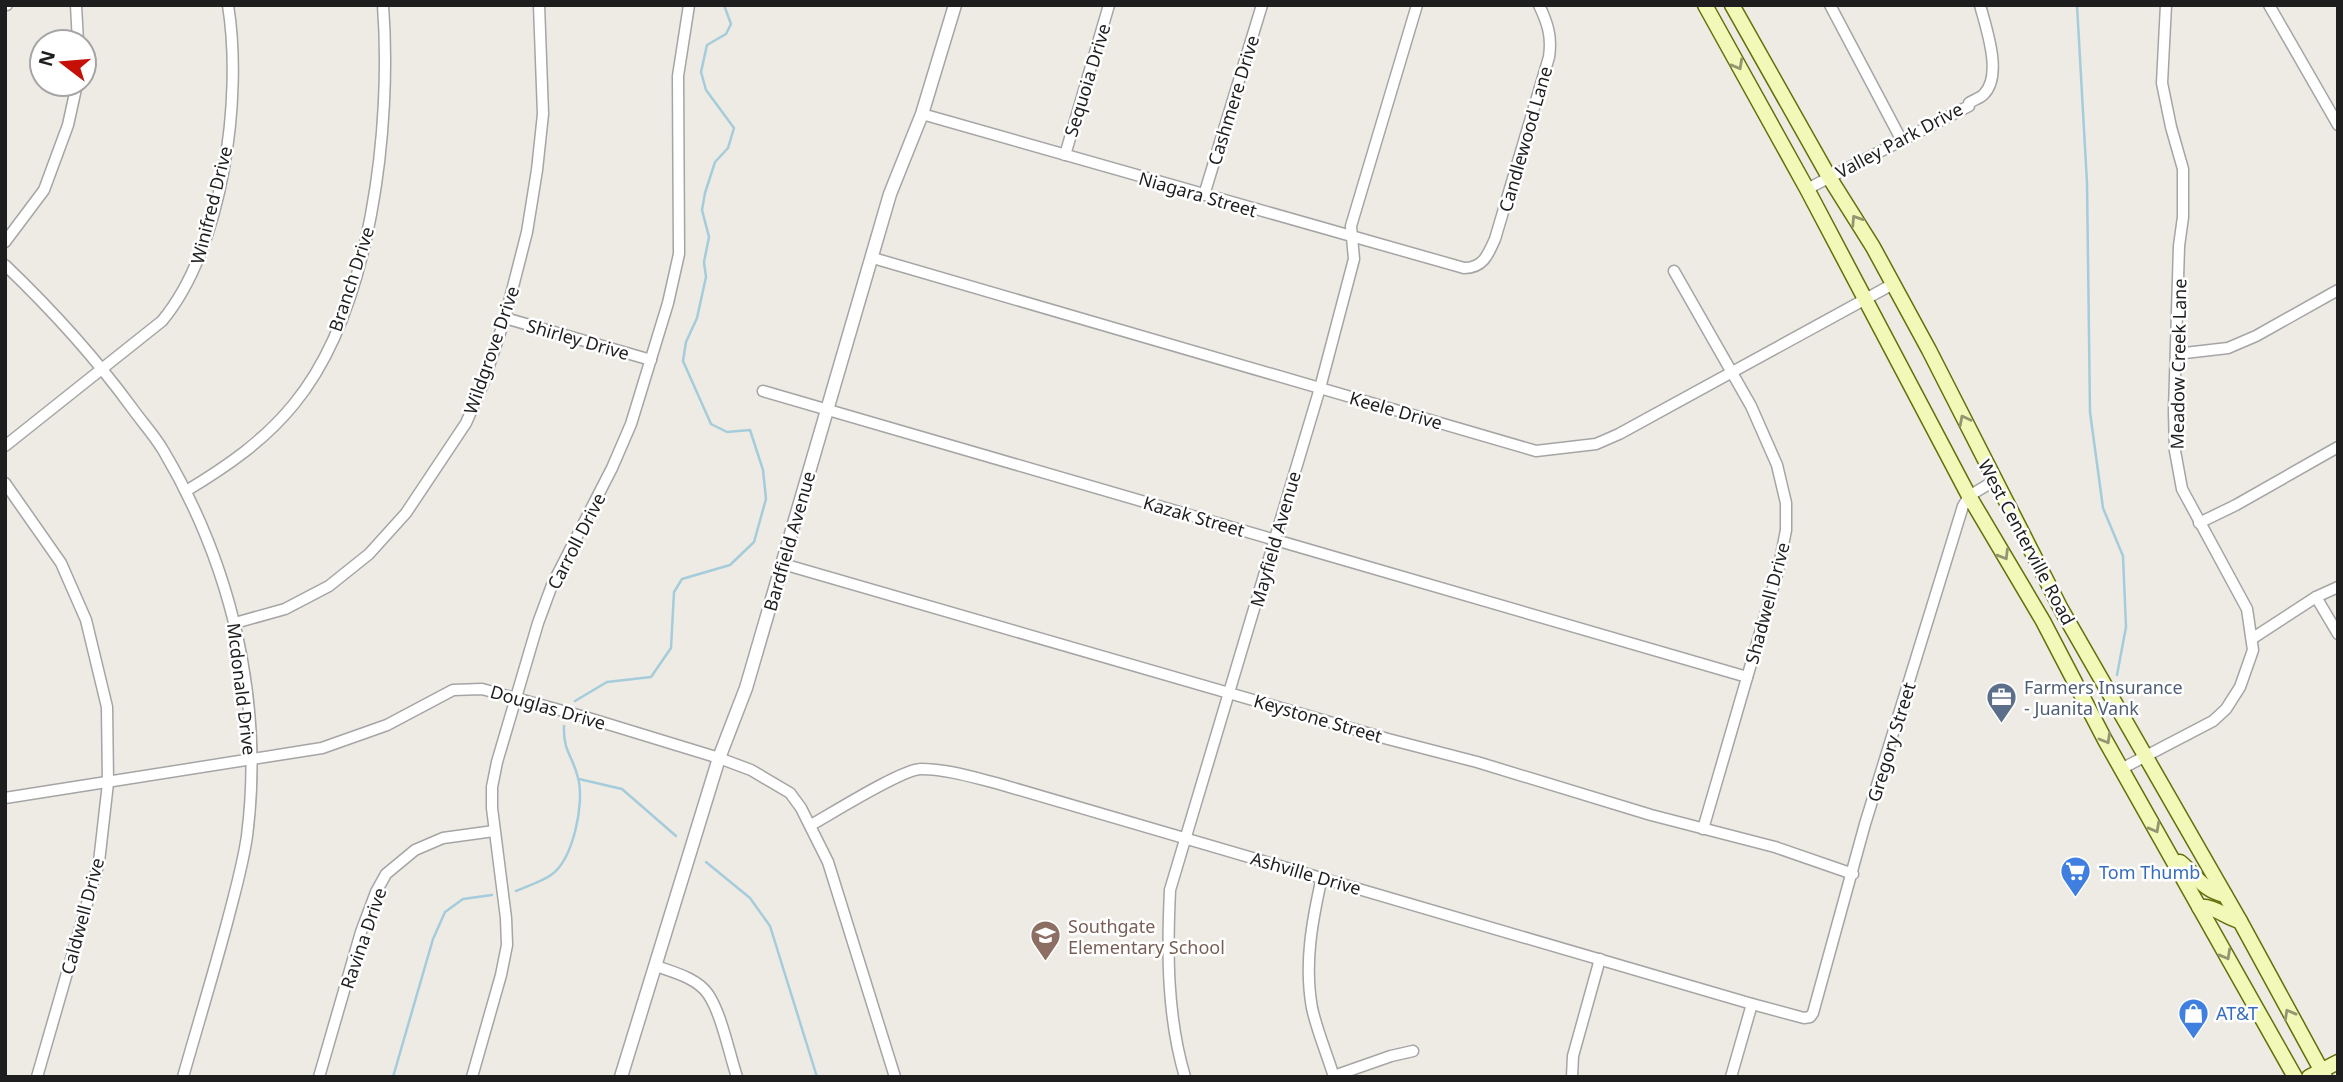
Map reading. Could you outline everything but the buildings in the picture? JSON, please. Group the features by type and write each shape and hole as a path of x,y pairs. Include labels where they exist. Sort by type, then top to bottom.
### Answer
{"main road":[{"name":"West Centerville Road","path":"1705,5 1807,189 1969,496 2043,621 2105,740 2295,1077"},
{"name":"West Centerville Road","path":"1732,5 1829,177 1873,247 2061,609 2240,921 2319,1075"},
{"path":"2043,621 2061,609"},
{"path":"2168,852 2186,866 2203,886 2215,894 2225,895"},
{"path":"2199,907 2206,906 2240,921"},
{"path":"2319,1075 2338,1062"}],"street":[{"path":"76,5 77,28"},
{"name":"Winifred Drive","path":"5,446 162,321 185,290 201,252 224,167 230,120 232,64 228,5"},
{"name":"Branch Drive","path":"186,491 223,470 259,441 294,404 316,373 343,316 369,221 381,156 387,64 383,5"},
{"name":"Wildgrove Drive","path":"235,623 285,609 329,586 369,554 406,513 466,423 483,384 505,318 527,232 543,114 539,5"},
{"name":"Carroll Drive","path":"471,1077 507,945 494,831 492,787 515,698 552,585 631,425 679,254 678,76 689,5"},
{"name":"Bardfield Avenue","path":"621,1077 719,758 746,688 890,194 922,114 955,5"},
{"name":"Sequoia Drive","path":"1065,155 1109,5"},
{"name":"Cashmere Drive","path":"1204,195 1262,5"},
{"name":"Mayfield Avenue","path":"1185,1077 1172,1015 1167,937 1170,890 1320,388 1354,259 1351,226 1417,5"},
{"name":"Candlewood Lane","path":"1475,268 1488,257 1495,239 1549,57 1549,27 1539,5"},
{"path":"1829,5 1902,141"},
{"name":"Valley Park Drive","path":"1807,189 1969,106 1969,103 1984,94 1992,79 1993,61 1980,5"},
{"name":"Meadow Creek Lane","path":"2123,768 2213,721 2225,709 2240,687 2250,665 2253,638 2247,609 2182,489 2175,450 2174,411 2183,169 2162,83 2166,5"},
{"path":"2269,5 2338,125"},
{"path":"5,242 44,190 68,125 74,98"},
{"name":"Niagara Street","path":"922,114 1350,238 1464,268 1475,268"},
{"name":"Keele Drive","path":"873,258 1536,451 1596,444 1619,434 1893,284"},
{"name":"Mcdonald Drive","path":"5,265 103,369 161,447 186,491 220,570 235,623 250,725 252,760 247,838 240,873 183,1077"},
{"name":"Shadwell Drive","path":"1674,271 1751,406 1777,465 1786,503 1786,530 1778,571 1703,829"},
{"path":"2176,354 2228,348 2256,336 2338,290"},
{"name":"Shirley Drive","path":"505,318 651,360"},
{"name":"Kazak Street","path":"763,391 1747,677"},
{"path":"2199,523 2338,447"},
{"path":"1969,496 1994,481"},
{"name":"Caldwell Drive","path":"5,483 61,563 86,621 107,707 108,783 99,862 37,1077"},
{"name":"Gregory Street","path":"1810,1017 1853,874 1865,824 1963,506 1969,496"},
{"name":"Keystone Street","path":"783,564 1703,829 1775,847 1853,874"},
{"path":"2253,638 2316,597 2338,587"},
{"path":"2316,597 2338,634"},
{"name":"Douglas Drive","path":"5,798 322,748 387,725 453,690 482,689 719,758 751,770 790,793 811,825 828,862 895,1077"},
{"name":"Ashville Drive","path":"811,825 889,781 918,768 948,772 996,783 1322,877 1752,1004 1810,1017"},
{"name":"Ravina Drive","path":"319,1077 361,932 386,874 415,850 443,838 494,831"},
{"path":"1322,877 1311,924 1309,971 1312,1009 1334,1077 1391,1056 1413,1051"},
{"path":"1572,1077 1573,1056 1600,959"},
{"path":"656,966 688,978 707,993 718,1017 737,1077"},
{"path":"1731,1077 1752,1004"}],"waterway":[{"path":"575,701 607,682 651,677 671,648 674,592 682,579 730,565 754,542 766,499 763,470 750,430 727,432 711,424 683,361 686,342 697,318 706,277 704,262 709,237 702,210 705,193 715,162 728,148 734,128 706,90 701,72 707,45 726,34 731,24 724,5"},
{"path":"2077,5 2087,183 2090,412 2103,508 2123,556 2126,627 2117,675"},
{"path":"516,891 551,875 559,868 571,844 578,816 580,789 565,742 564,726"},
{"path":"579,779 622,789 676,836"},
{"path":"706,862 750,898 770,926 817,1077"},
{"path":"393,1077 433,939 445,912 463,899 492,895"}],"place":[{"name":"Farmers Insurance - Juanita Vank","path":"2001,724"},
{"name":"Tom Thumb","path":"2076,899"},
{"name":"Southgate Elementary School","path":"1045,963"},
{"name":"AT&T","path":"2193,1040"}]}
